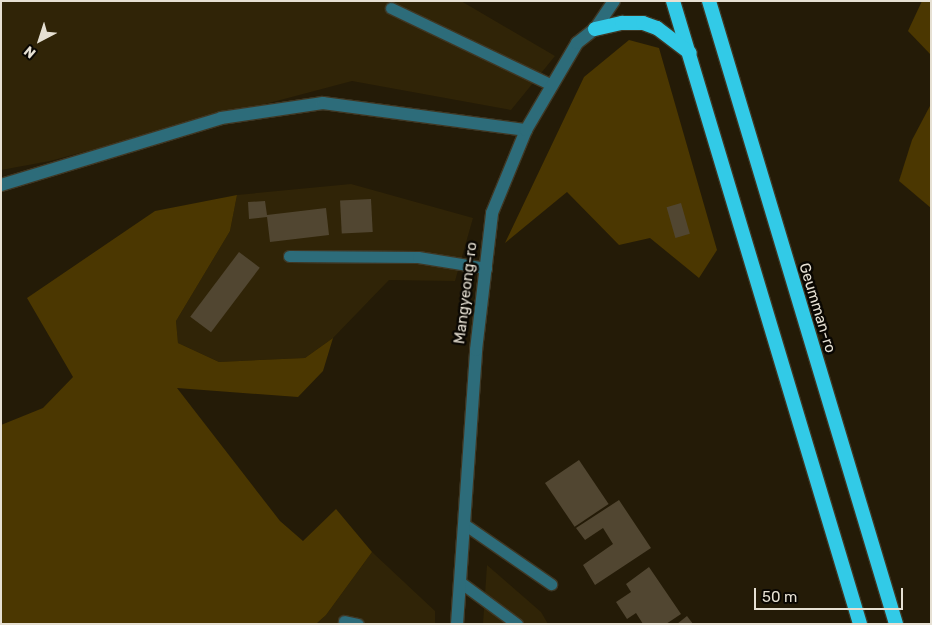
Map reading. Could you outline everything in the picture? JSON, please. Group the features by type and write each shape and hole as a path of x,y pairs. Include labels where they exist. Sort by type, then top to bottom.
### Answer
{"highway":[{"path":"673,1 860,624"},
{"name":"Geumman-ro","path":"709,1 896,624"},
{"path":"595,29 622,23 643,24 657,28 690,53"}],"street":[{"name":"Mangyeong-ro","path":"457,624 476,350 492,213 526,130 577,44 595,29 614,1"},
{"path":"1,185 221,118 323,103 526,130"}],"lane":[{"path":"391,8 552,85"},
{"path":"289,256 418,257 486,268"},
{"path":"464,524 551,584"},
{"path":"460,582 516,624"},
{"path":"344,621 358,624"}],"shaded area":[{"path":"1,1 461,1 555,56 511,110 352,81 50,161 1,170"},
{"path":"922,1 931,1 931,55 908,31"},
{"path":"629,40 659,48 717,250 699,278 650,238 619,245 567,192 505,243 584,77"},
{"path":"931,104 931,208 899,181 912,140"},
{"path":"351,184 473,218 455,281 389,280 333,338 305,358 219,362 178,343 176,321 230,231 237,195"},
{"path":"237,195 230,231 176,321 178,343 219,362 305,358 333,338 323,371 298,397 177,388 280,521 303,541 336,509 372,552 326,615 316,624 1,624 1,425 43,408 73,377 27,298 155,211"},
{"path":"372,552 435,611 435,624 316,624 326,615"},
{"path":"487,565 541,612 548,624 483,624"}],"building":[{"path":"371,199 373,232 342,234 340,201"},
{"path":"265,201 267,215 326,208 329,235 270,242 267,217 249,219 248,202"},
{"path":"681,203 690,234 675,238 667,207"},
{"path":"239,252 260,268 211,332 190,317"},
{"path":"579,460 609,504 575,527 545,483"},
{"path":"619,500 651,548 595,585 583,565 613,544 603,528 585,540 576,528"},
{"path":"649,567 681,614 666,624 643,624 636,613 627,619 616,602 631,592 626,584"},
{"path":"687,616 693,624 677,624"}]}
